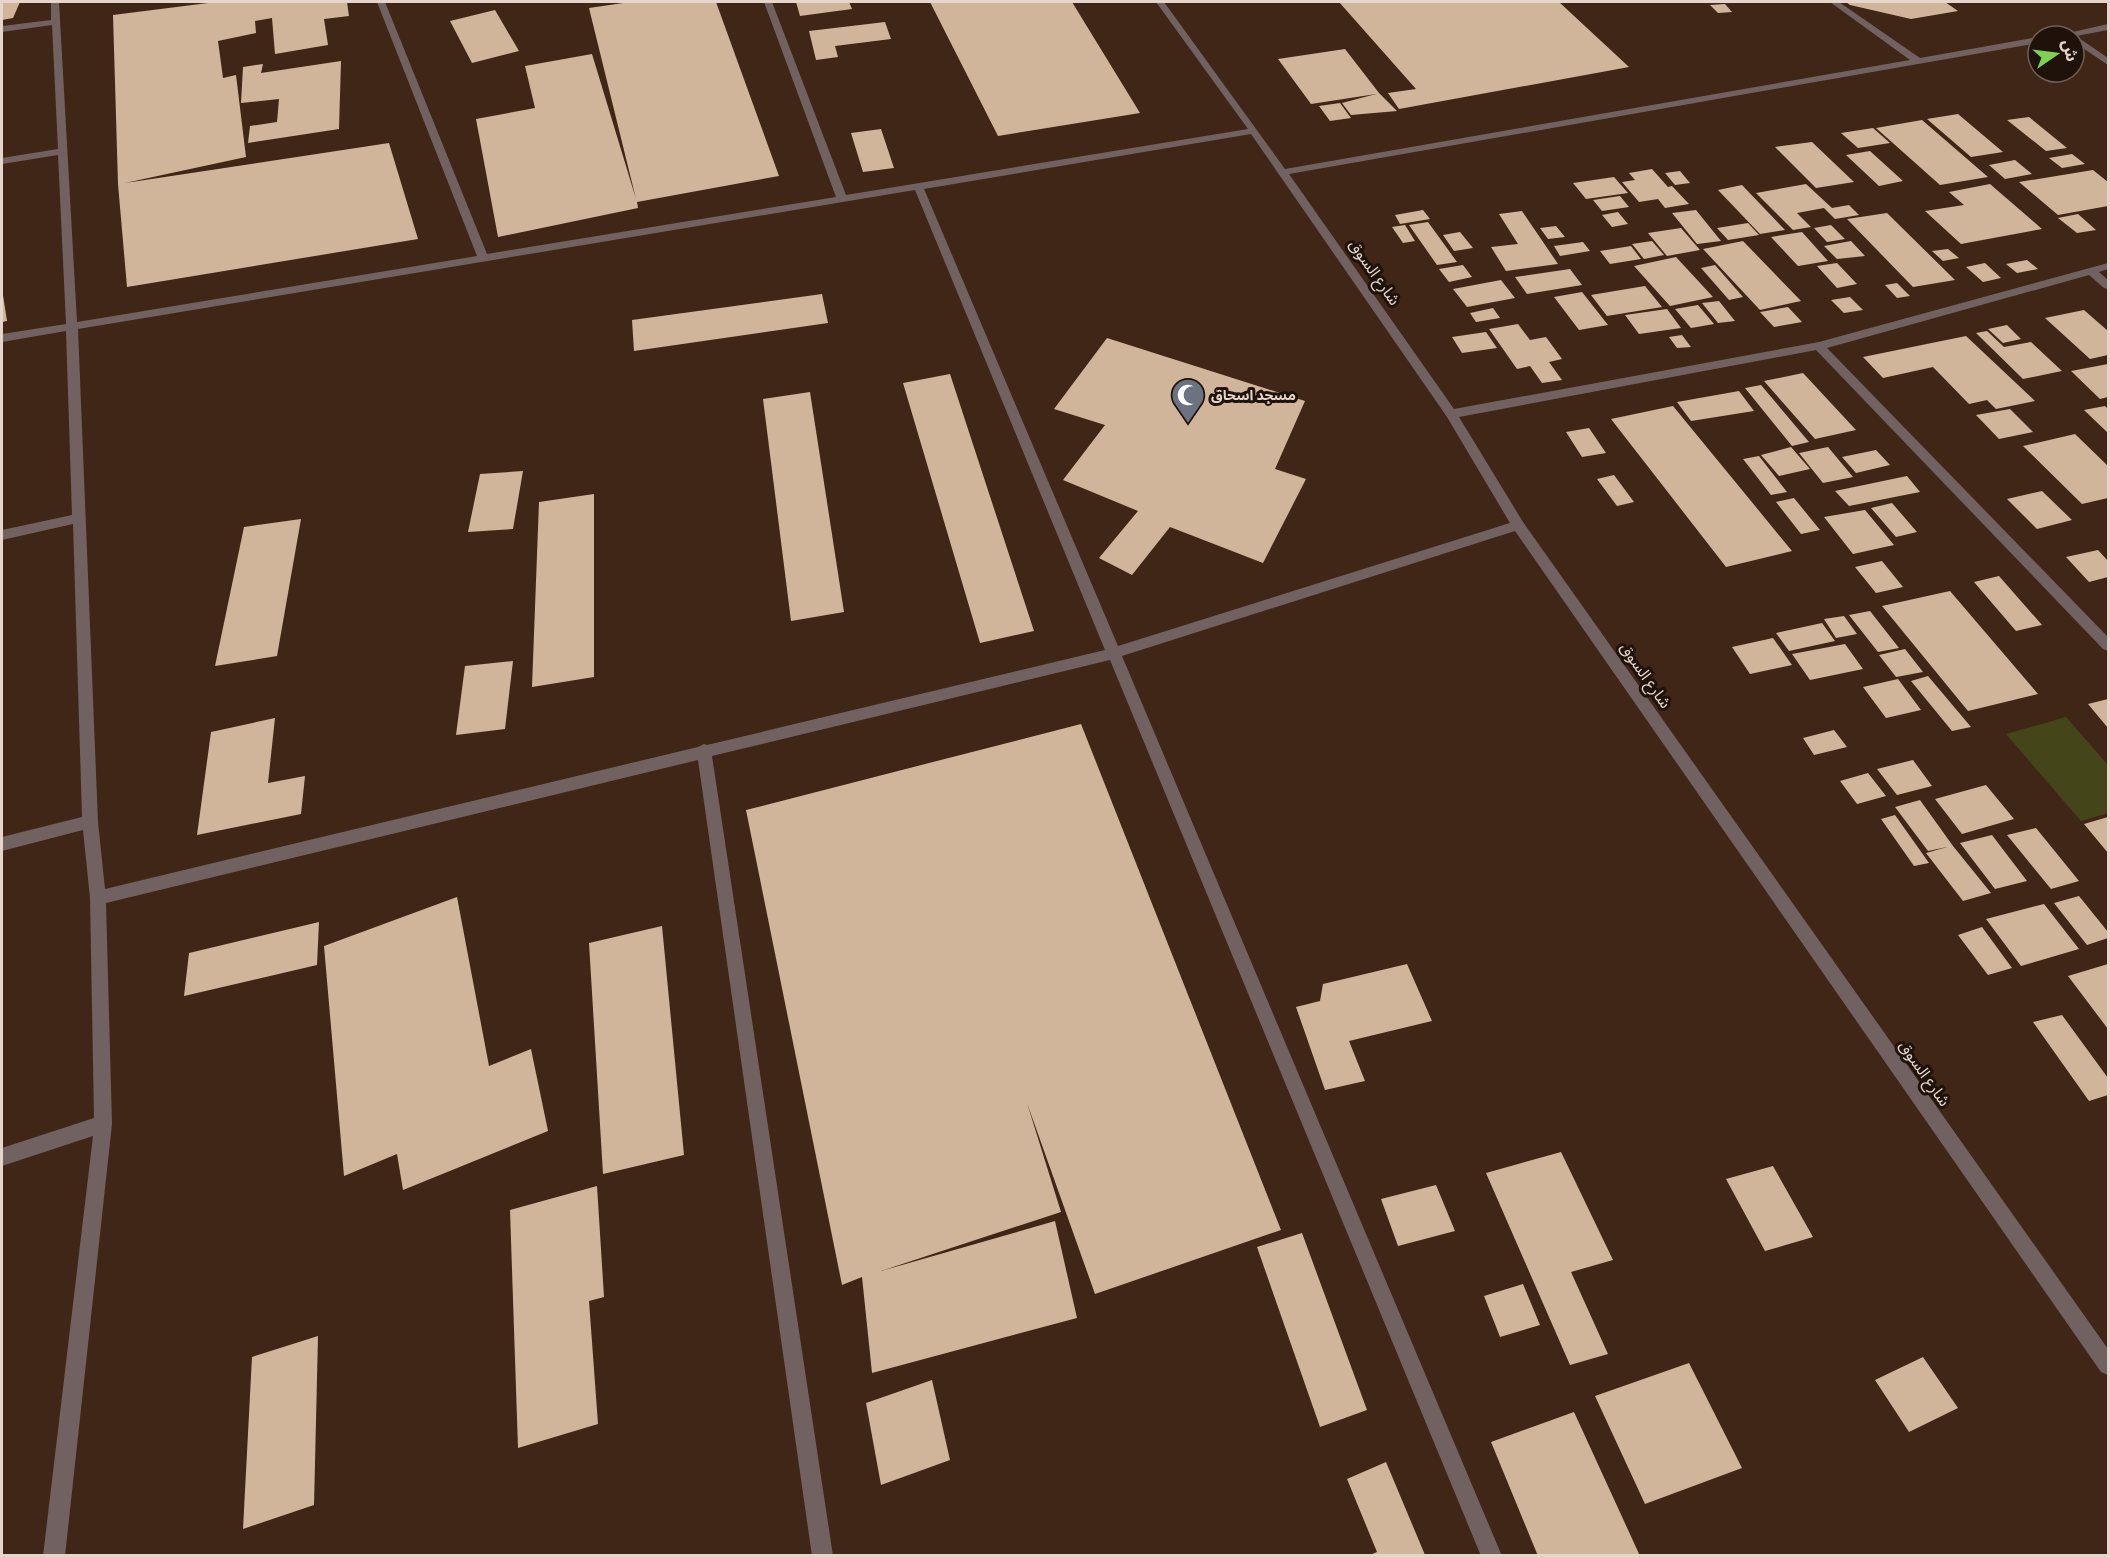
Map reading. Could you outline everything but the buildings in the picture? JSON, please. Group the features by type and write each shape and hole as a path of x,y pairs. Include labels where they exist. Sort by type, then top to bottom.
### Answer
{"street":[{"path":"54,1556 103,1124 98,898 90,822 72,326 55,2 61,2"},
{"path":"381,2 483,258"},
{"path":"768,2 842,199"},
{"name":"شارع السوق","path":"1160,2 1254,130 1451,414 1518,525 2109,1365"},
{"path":"1834,2 1918,61"},
{"path":"2,29 56,22"},
{"path":"2086,32 2109,27"},
{"path":"1283,172 2026,42"},
{"path":"2086,47 2109,62"},
{"path":"2,338 1254,130"},
{"path":"2,161 63,151"},
{"path":"918,186 1492,1556"},
{"path":"1451,414 1819,346 2109,266"},
{"path":"2091,271 2109,286"},
{"path":"1819,346 2109,645"},
{"path":"2,535 79,518"},
{"path":"98,898 704,750 1115,653 1518,525"},
{"path":"704,750 823,1556"},
{"path":"2,844 90,822"},
{"path":"2,1157 103,1124"}],"green space":[{"path":"2066,717 2108,765 2108,813 2081,821 2006,734"}],"place":[{"name":"مسجد اسحاق","path":"1188,424"}]}
